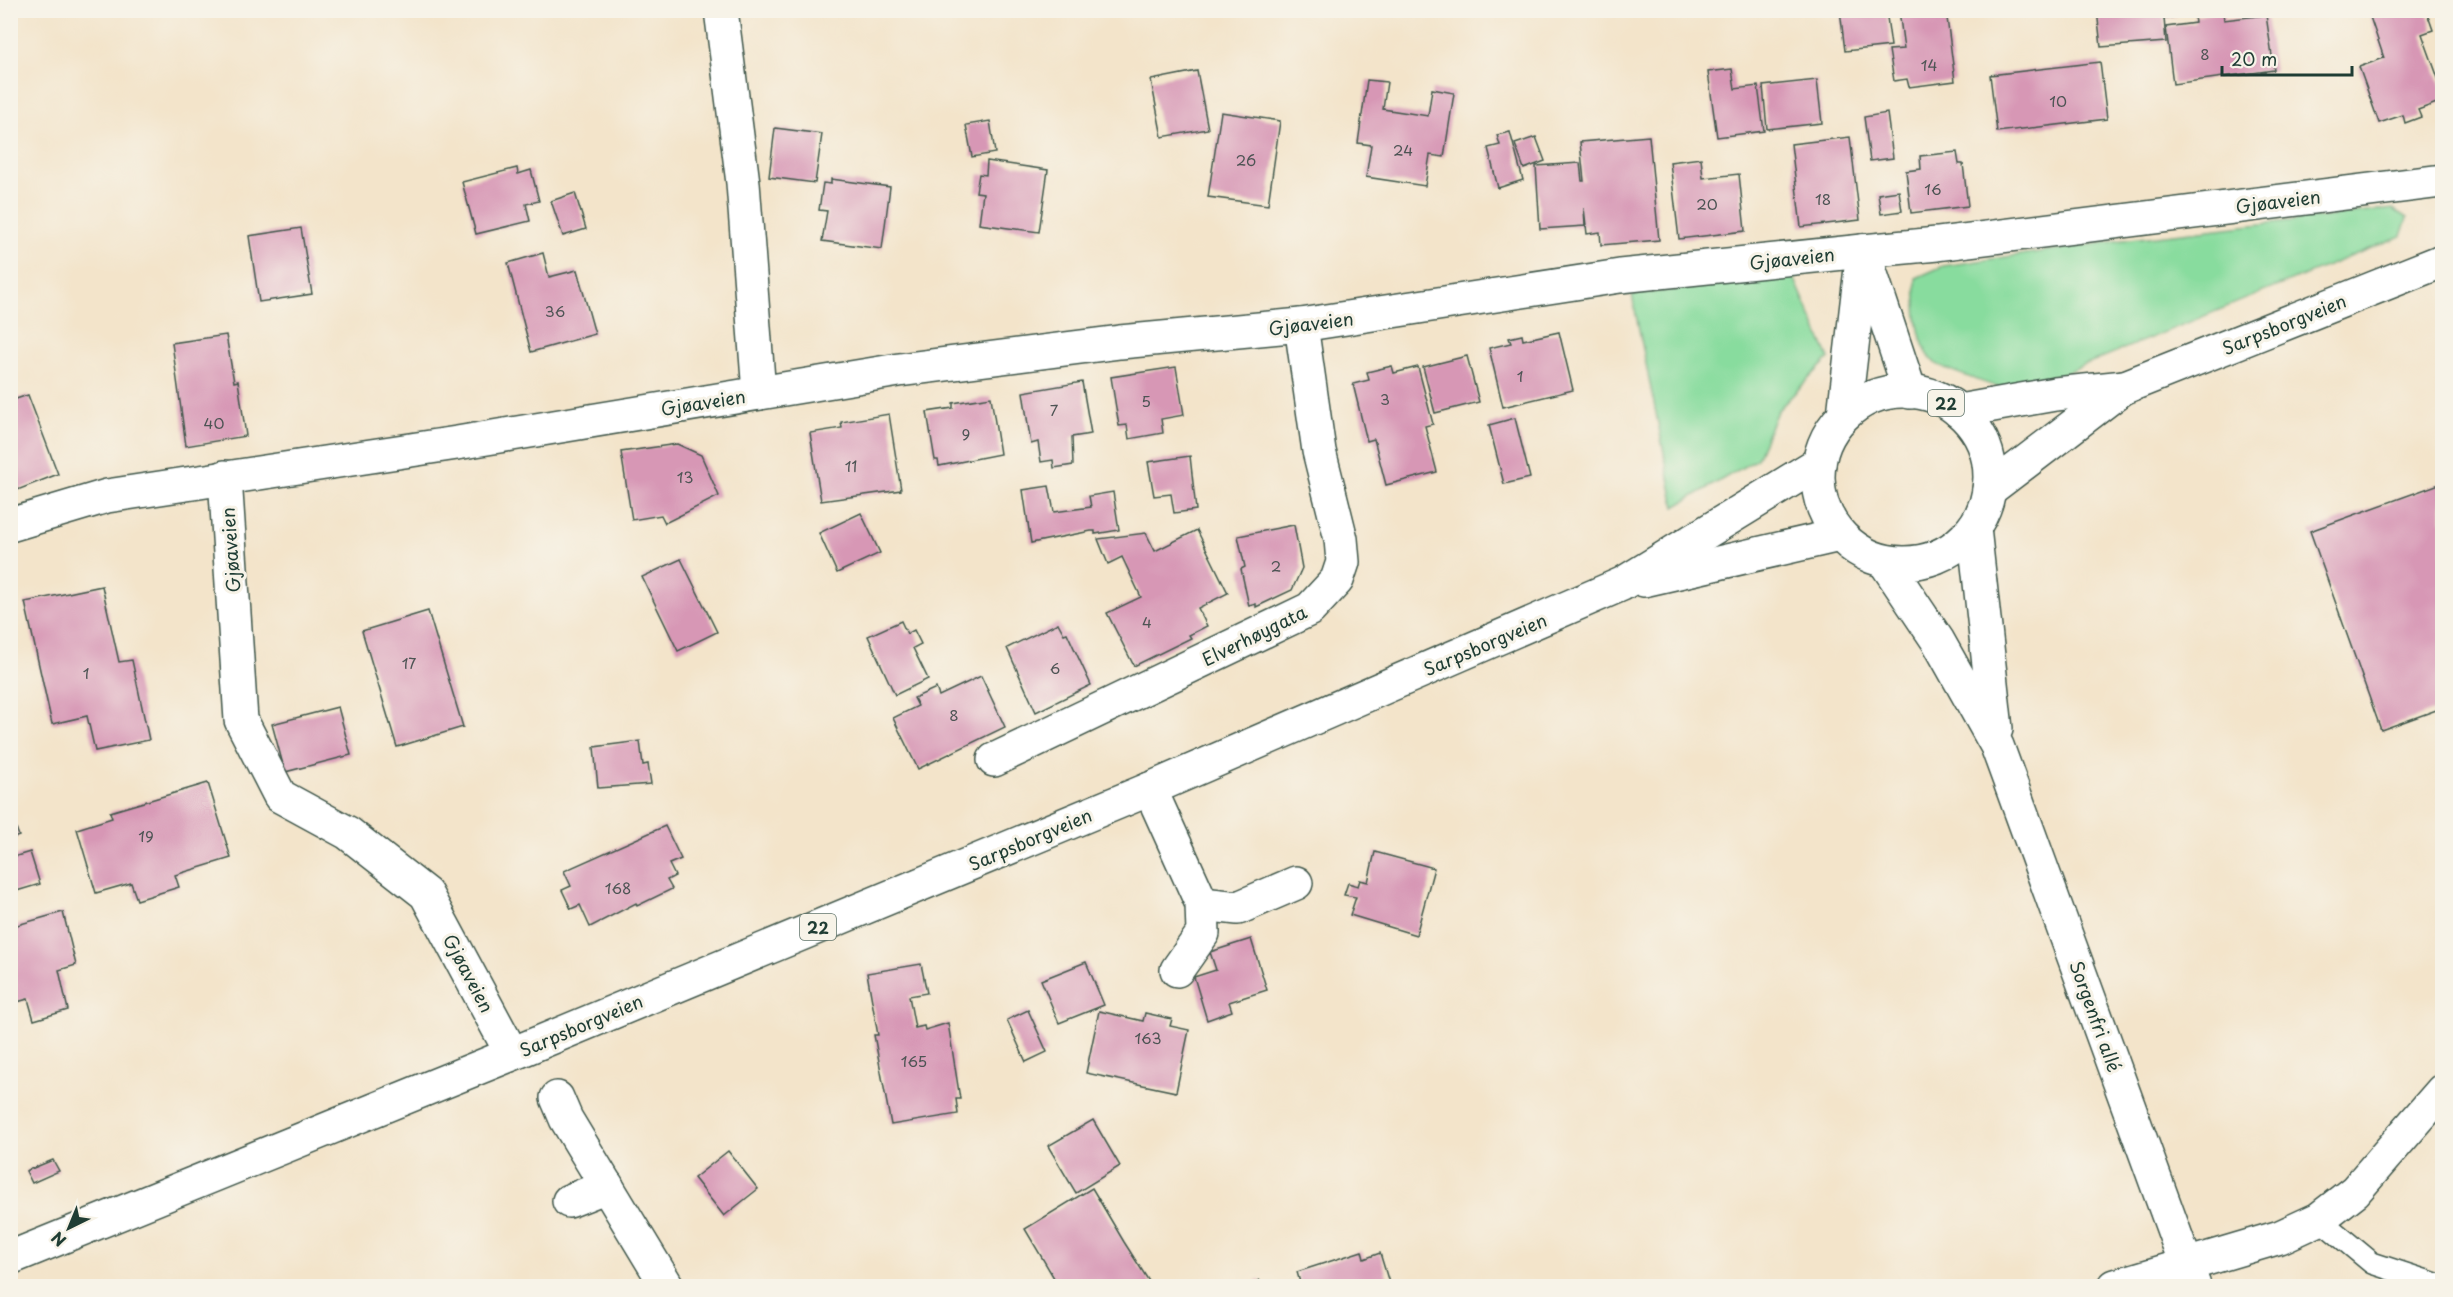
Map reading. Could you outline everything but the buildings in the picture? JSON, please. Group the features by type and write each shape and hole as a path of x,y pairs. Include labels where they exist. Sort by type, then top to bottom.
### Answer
{"main road":[{"name":"Gjøaveien","path":"721,10 743,183 759,393"},
{"name":"Gjøaveien","path":"512,1054 426,894 348,833 280,796 241,720 225,477 934,365 1120,342 1301,325 1620,276 1863,251 2442,181"},
{"name":"Gjøaveien","path":"1844,415 1863,251"},
{"path":"1863,251 1910,392"},
{"name":"Sarpsborgveien","path":"1989,490 2125,387 2442,261"},
{"name":"Elverhøygata","path":"994,760 1310,609 1337,580 1343,562 1341,539 1319,451 1301,325"},
{"name":"Sarpsborgveien","path":"1959,411 2055,394 2125,387"},
{"name":"22","path":"1910,392 1936,397 1959,411 1978,434 1988,461 1989,490 1974,528 1959,543 1937,557 1911,563 1885,562 1861,552 1840,535 1826,514 1819,489 1819,463 1828,436 1844,415 1863,401 1886,393 1910,392"},
{"name":"Sarpsborgveien","path":"10,1258 512,1054 1150,789 1622,584 1819,463"},
{"path":"10,525 107,496 225,477"},
{"path":"1974,528 1997,746"},
{"name":"Sarpsborgveien","path":"1622,584 1721,564 1840,535"},
{"path":"1885,562 1938,641 1997,746"},
{"name":"Sorgenfri allé","path":"1997,746 2190,1276"},
{"path":"1150,789 1202,904 1203,933 1177,970"},
{"path":"1202,904 1238,908 1296,883"},
{"path":"2115,1287 2190,1276 2319,1219 2355,1191 2442,1091"},
{"path":"557,1098 667,1287"},
{"path":"569,1201 607,1186"}],"lane":[{"path":"2319,1219 2372,1263 2442,1286"}],"green space":[{"path":"2393,209 2407,218 2401,236 2015,393 1940,366 1928,355 1923,346 1916,311 1916,278 1943,266 2130,239"},
{"path":"1793,275 1829,358 1777,411 1757,459 1675,507 1632,295"}]}
